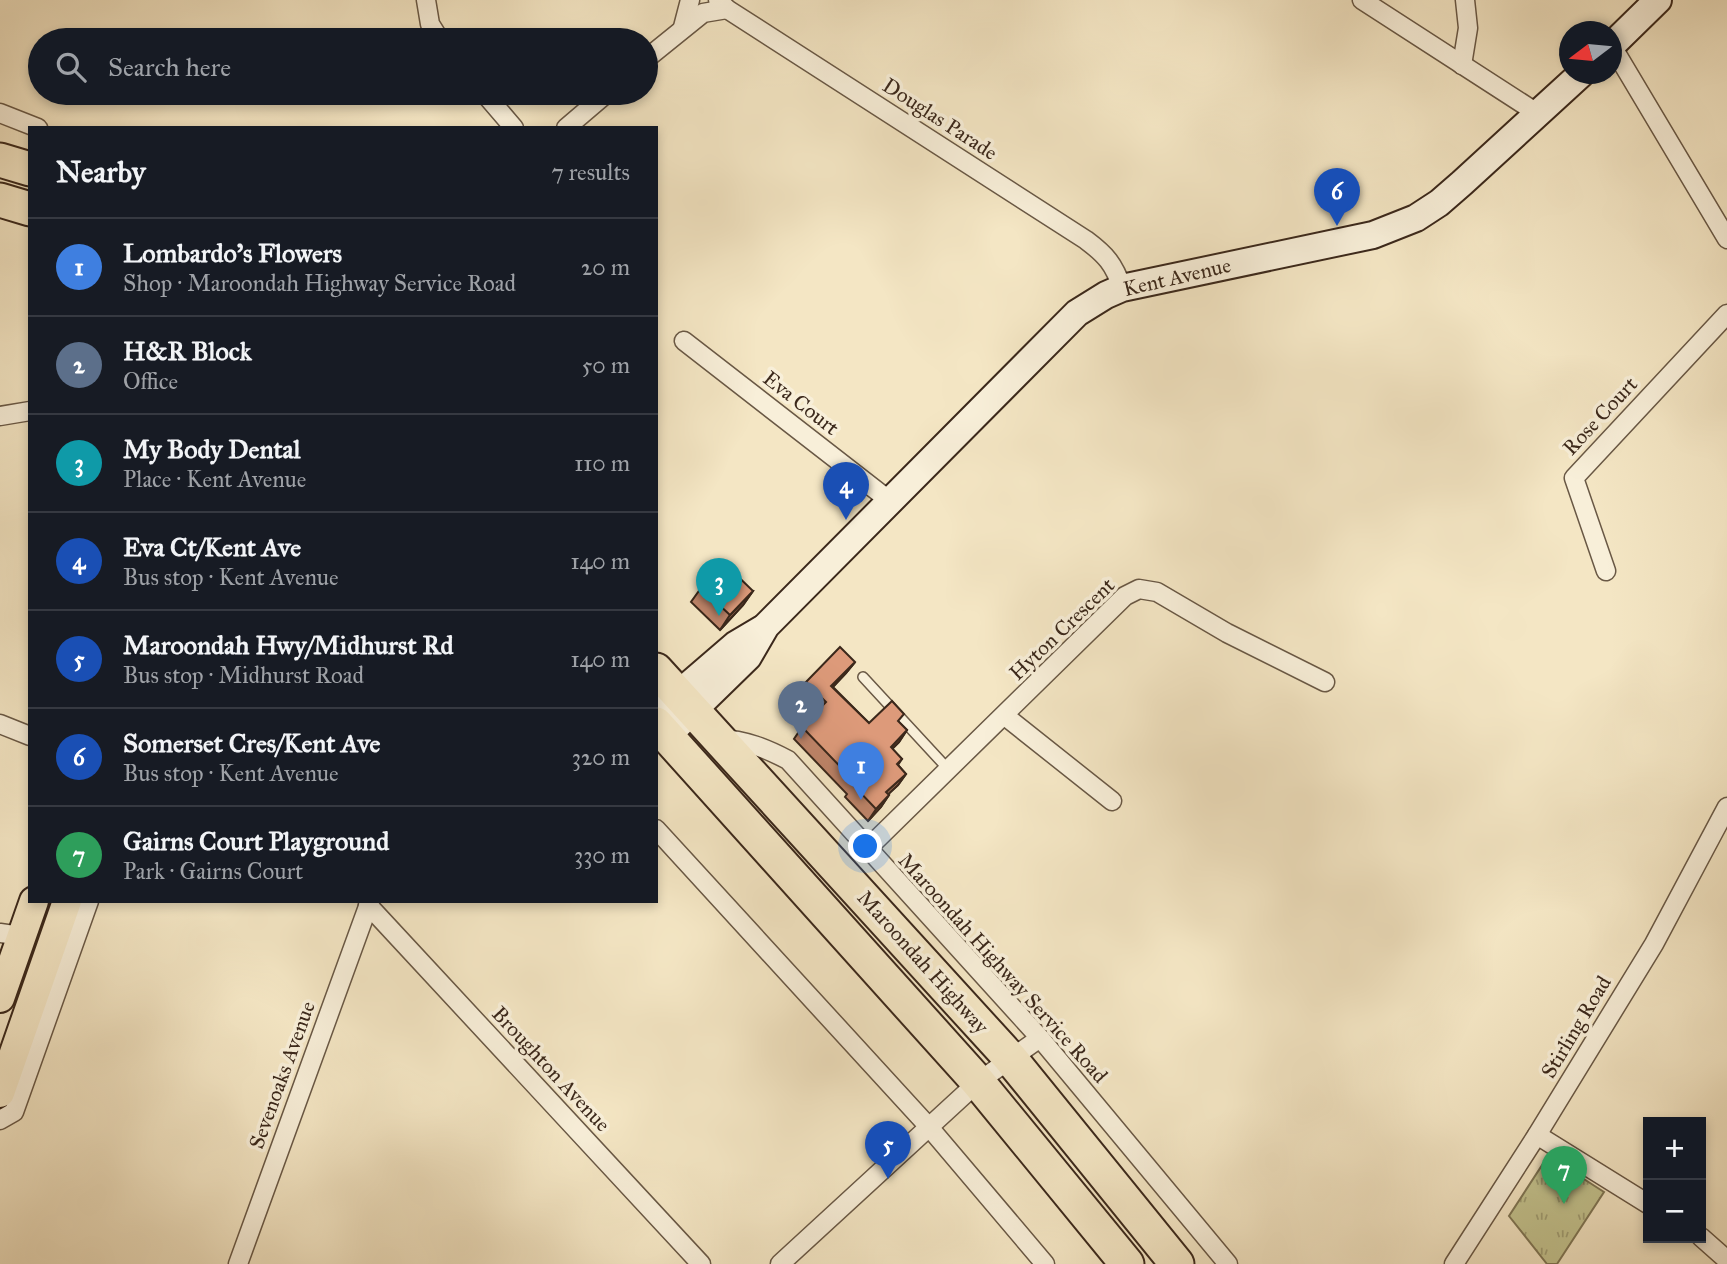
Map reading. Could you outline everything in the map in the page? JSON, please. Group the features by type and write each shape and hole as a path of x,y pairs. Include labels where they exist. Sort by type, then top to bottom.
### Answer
{"highway":[{"path":"0,160 28,168"},
{"name":"Maroondah Highway","path":"668,708 720,739 1010,1058 1177,1264"},
{"name":"Maroondah Highway","path":"668,708 1127,1264"}],"main road":[{"path":"1622,33 1645,5"},
{"name":"Kent Avenue","path":"668,708 735,645 766,626 1077,313 1122,288 1373,235 1416,218 1439,203 1570,84"},
{"path":"0,998 11,935 33,903"},
{"path":"5,1108 66,903"}],"street":[{"path":"426,0 433,28"},
{"path":"683,27 690,0"},
{"path":"1362,0 1537,113"},
{"path":"1462,65 1468,28 1465,0"},
{"path":"658,49 703,13 723,5"},
{"name":"Douglas Parade","path":"723,5 1086,240 1105,254 1122,288"},
{"path":"1622,62 1727,239"},
{"path":"494,105 512,126"},
{"path":"568,126 593,105"},
{"path":"0,113 32,126"},
{"name":"Rose Court","path":"1606,571 1574,478 1727,314"},
{"name":"Eva Court","path":"684,341 890,501"},
{"path":"0,415 28,411"},
{"name":"Hyton Crescent","path":"867,849 1125,596 1139,589 1157,592 1227,633 1325,682"},
{"path":"1004,716 1112,801"},
{"path":"0,724 28,735"},
{"name":"Maroondah Highway Service Road","path":"720,739 740,740 788,760 1040,1038 1227,1264"},
{"name":"Stirling Road","path":"1454,1264 1654,944 1727,807"},
{"path":"658,831 929,1127 1045,1264"},
{"path":"5,1108 88,903"},
{"name":"Sevenoaks Avenue","path":"238,1264 369,903"},
{"name":"Broughton Avenue","path":"369,903 701,1264"},
{"path":"780,1264 978,1082 1040,1038"},
{"path":"1537,1135 1643,1201"},
{"path":"1706,1241 1727,1260"}],"lane":[{"path":"863,677 948,769"}],"green space":[{"path":"1548,1156 1604,1192 1557,1264 1547,1264 1509,1216"}],"building":[{"path":"724,563 753,591 730,615 701,588"},
{"path":"840,647 855,662 831,686 869,723 892,701 904,714 898,721 907,730 891,747 902,759 897,764 906,774 886,792 889,795 876,809 853,785 856,783 802,727 826,702 806,682"}],"place":[{"name":"Somerset Cres/Kent Ave","path":"1337,226"},
{"name":"Eva Ct/Kent Ave","path":"846,520"},
{"name":"My Body Dental","path":"719,616"},
{"name":"H&R Block","path":"801,739"},
{"name":"Lombardo's Flowers","path":"861,800"},
{"name":"Maroondah Hwy/Midhurst Rd","path":"888,1179"},
{"name":"Gairns Court Playground","path":"1564,1204"}]}
